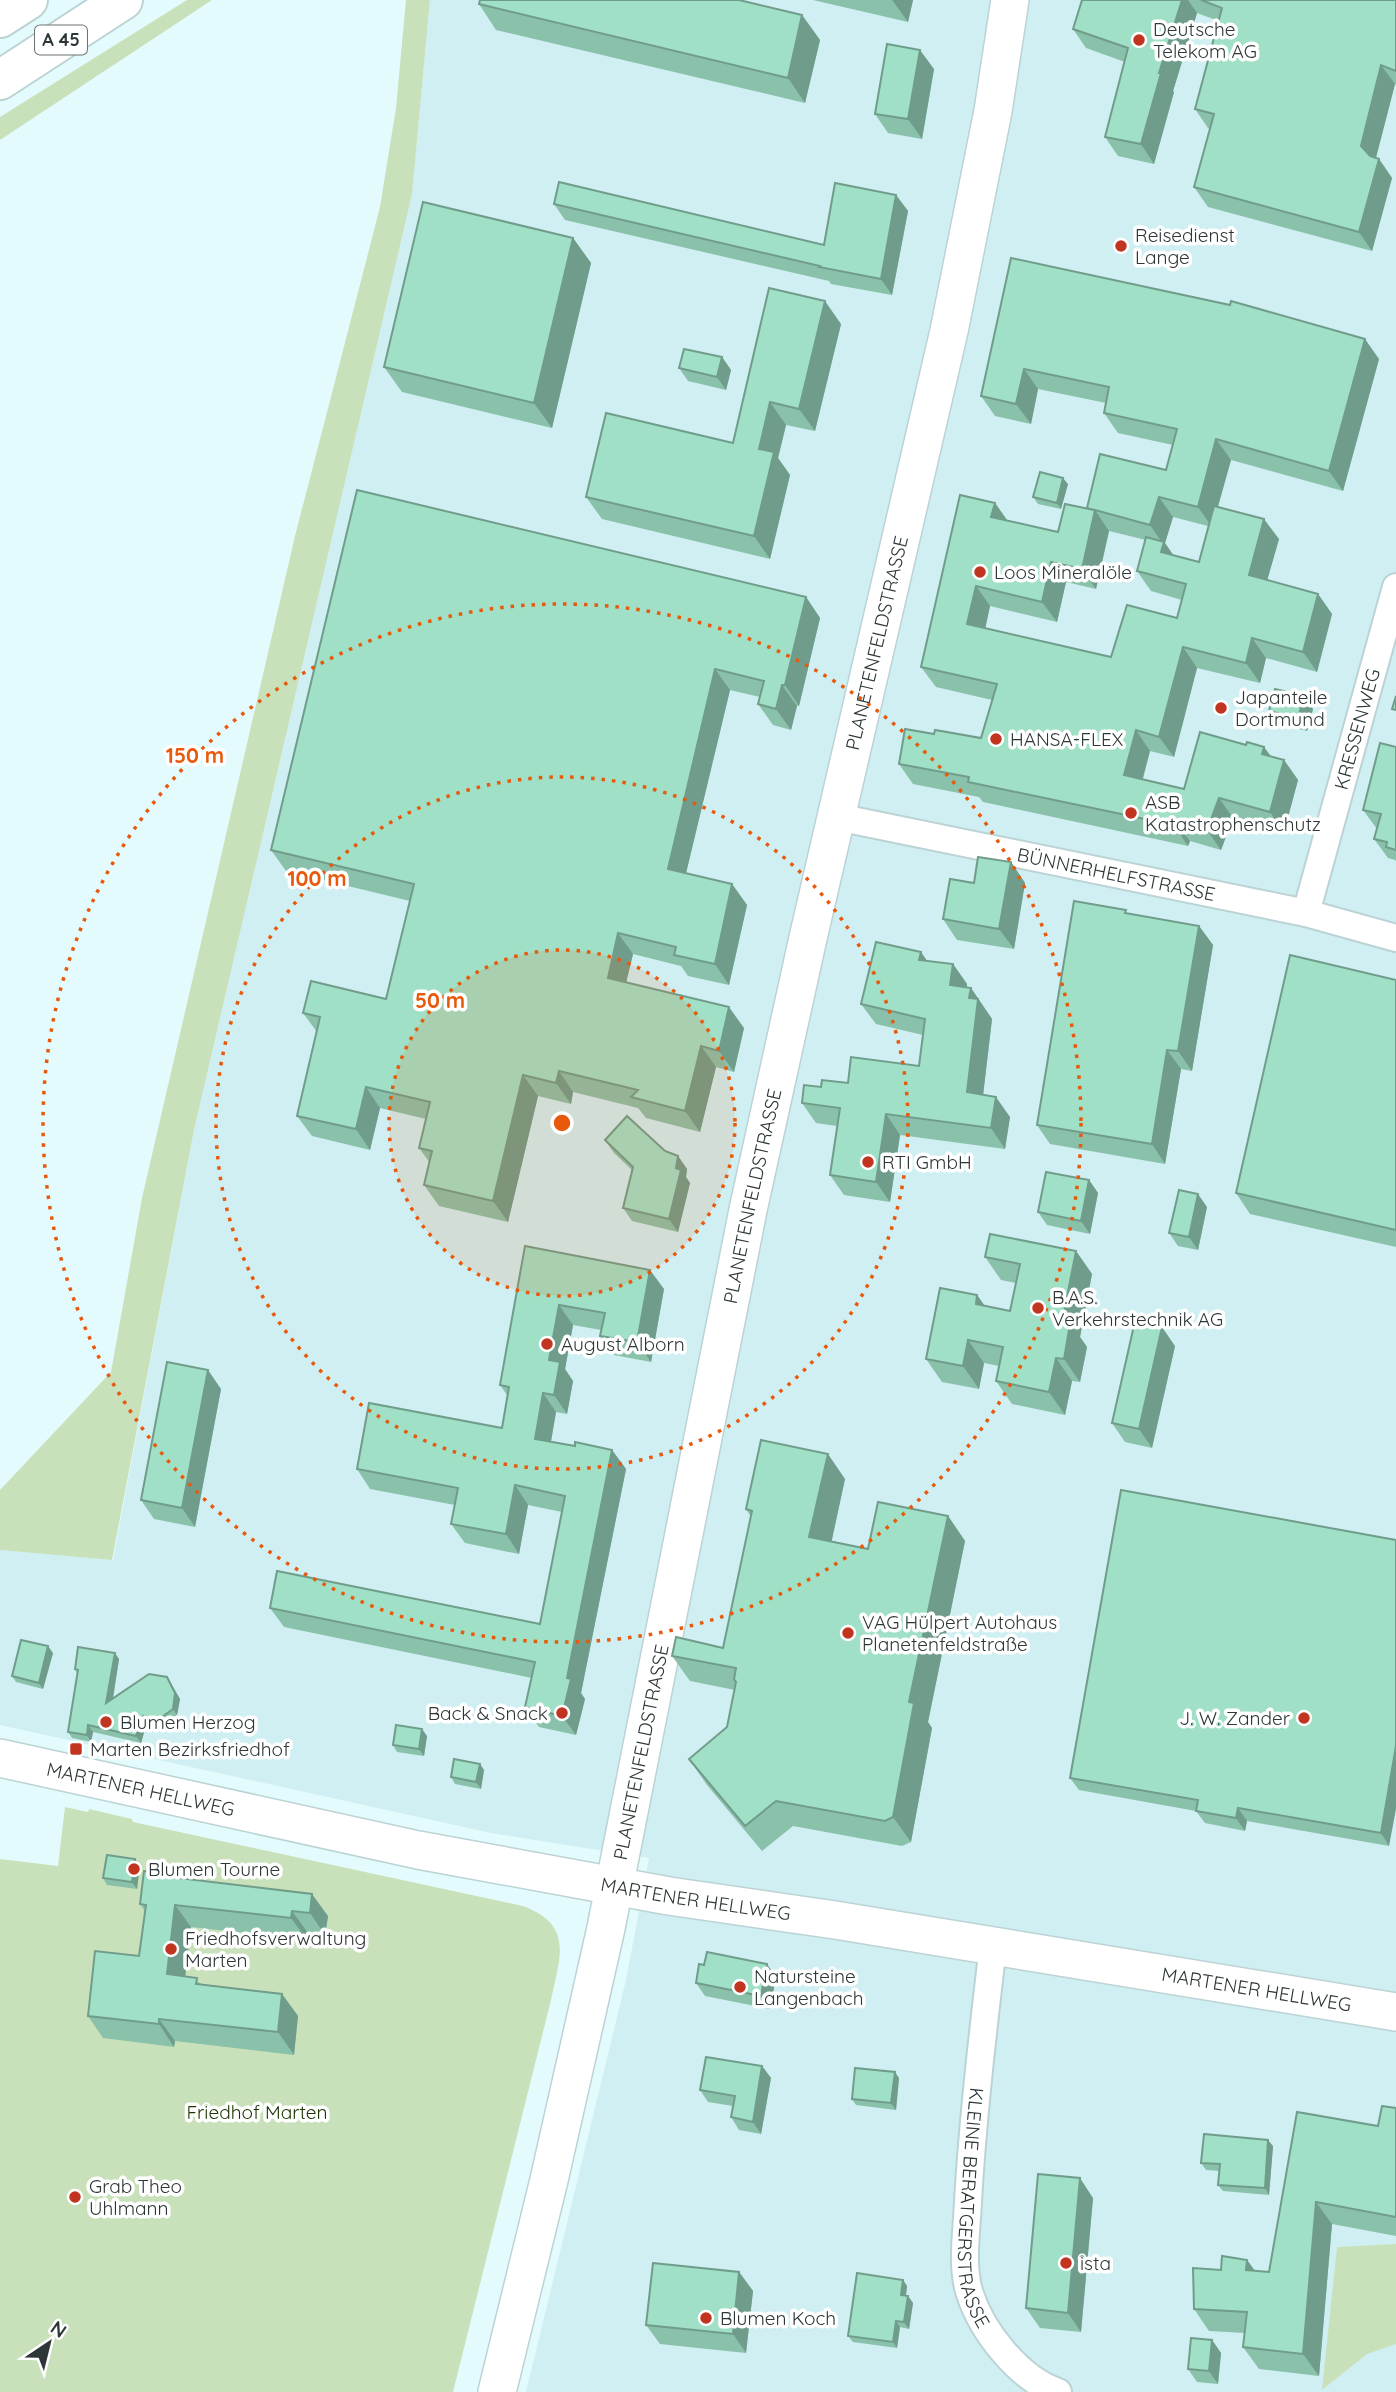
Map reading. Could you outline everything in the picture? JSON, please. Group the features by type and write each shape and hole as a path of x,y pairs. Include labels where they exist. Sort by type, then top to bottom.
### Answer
{"highway":[{"name":"A 45","path":"0,18 28,0"},
{"name":"A 45","path":"0,80 123,0"}],"street":[{"name":"PLANETENFELDSTRASSE","path":"497,2392 549,2180 606,1928 733,1280 949,331 993,111 1010,0"},
{"name":"KRESSENWEG","path":"1306,913 1396,587"},
{"name":"BÜNNERHELFSTRASSE","path":"837,817 1306,913 1396,938"},
{"name":"MARTENER HELLWEG","path":"0,1758 418,1850 669,1896 835,1920 1396,2012"},
{"name":"KLEINE BERATGERSTRASSE","path":"993,1947 970,2176 965,2266 969,2290 978,2316 1006,2356 1028,2375 1058,2392"}],"shaded area":[{"path":"430,0 1396,0 1396,2392 526,2392 626,1980 649,1858 491,1833 0,1725 0,1550 113,1560 194,1130 412,193"}],"green space":[{"path":"187,0 212,0 0,140 0,117"},
{"path":"406,0 430,0 412,194 194,1130 112,1560 0,1550 0,1490 111,1372 142,1198 295,536 380,207 396,108"},
{"name":"Friedhof Marten","path":"65,1807 88,1812 89,1809 132,1819 133,1822 523,1906 539,1914 557,1933 560,1944 558,1970 453,2392 0,2392 0,1859 58,1866"},
{"path":"1396,2244 1396,2344 1367,2354 1322,2390 1337,2247"}],"building":[{"path":"480,0 739,0 802,15 788,78 479,4"},
{"path":"1082,0 1182,0 1159,73 1141,144 1105,137 1128,48 1073,29"},
{"path":"1201,0 1396,0 1396,71 1381,65 1361,146 1370,156 1379,159 1359,232 1194,187 1214,114 1195,109 1222,8"},
{"path":"887,44 920,50 908,119 875,114"},
{"path":"559,182 824,245 835,183 896,195 881,279 819,267 554,204"},
{"path":"423,202 573,238 534,403 384,367"},
{"path":"1011,258 1230,305 1231,301 1365,339 1329,471 1216,439 1198,507 1159,497 1150,525 1095,510 1082,569 1051,562 1042,602 976,586 967,624 1111,657 1127,605 1177,618 1186,584 1137,571 1146,537 1164,542 1161,552 1199,562 1214,506 1264,519 1249,575 1318,594 1303,652 1252,638 1246,663 1183,647 1159,737 1136,730 1124,775 1184,789 1200,732 1246,745 1247,742 1264,747 1262,754 1284,760 1270,812 1219,798 1207,830 1175,821 1174,825 968,782 969,777 899,764 905,729 934,734 935,730 981,738 997,684 921,667 960,495 995,503 991,517 1058,532 1065,504 1094,510 1087,508 1100,454 1166,470 1177,429 1104,413 1109,387 1024,369 1016,404 981,396"},
{"path":"769,288 825,301 799,409 770,402 759,449 774,452 754,536 586,497 606,413 733,443"},
{"path":"684,349 722,357 717,377 679,368"},
{"path":"1040,472 1063,478 1057,503 1033,497"},
{"path":"357,490 806,597 785,685 782,685 776,709 758,704 764,681 715,669 668,869 732,884 715,964 674,955 676,947 618,933 608,978 729,1007 719,1051 701,1046 685,1111 631,1097 638,1090 559,1071 556,1083 523,1075 493,1201 424,1185 432,1151 419,1148 430,1102 366,1087 356,1129 297,1116 320,1017 303,1013 311,981 386,999 414,884 271,850"},
{"path":"1275,689 1304,696 1298,718 1269,711"},
{"path":"1380,743 1396,747 1396,850 1386,847 1387,842 1374,839 1381,814 1363,810"},
{"path":"978,857 1011,862 999,929 943,919 950,879 974,883"},
{"path":"1074,901 1199,926 1178,1051 1167,1050 1152,1144 1037,1125"},
{"path":"876,942 921,952 919,960 953,964 950,985 971,988 969,998 978,999 967,1092 996,1097 991,1128 886,1114 876,1182 830,1175 840,1108 802,1103 804,1085 821,1087 822,1080 848,1083 851,1057 919,1066 925,1019 861,1004"},
{"path":"1290,955 1396,980 1396,1230 1236,1193"},
{"path":"627,1116 665,1151 678,1156 676,1168 681,1170 669,1219 623,1208 633,1167 605,1140"},
{"path":"1046,1172 1089,1180 1081,1221 1038,1212"},
{"path":"1179,1190 1198,1194 1189,1237 1169,1233"},
{"path":"990,1234 1076,1251 1062,1322 1070,1324 1064,1359 1056,1358 1049,1392 996,1381 1003,1347 968,1340 963,1366 926,1359 940,1288 977,1295 976,1304 1010,1311 1020,1264 985,1257"},
{"path":"525,1246 650,1270 637,1342 600,1336 605,1313 559,1305 549,1360 560,1362 554,1395 543,1393 535,1439 575,1446 575,1442 612,1450 567,1678 571,1679 562,1716 525,1707 535,1662 270,1608 277,1571 540,1624 565,1496 515,1485 506,1534 451,1524 458,1488 357,1469 369,1403 502,1428 509,1387 500,1385"},
{"path":"1135,1321 1162,1327 1139,1429 1112,1423"},
{"path":"167,1362 208,1370 182,1508 141,1500"},
{"name":"VAG Hülpert Autohaus Planetenfeldstraße","path":"761,1440 828,1454 809,1537 868,1549 878,1502 948,1516 909,1702 914,1703 893,1817 885,1821 776,1801 745,1826 689,1759 727,1727 736,1682 736,1668 672,1656 676,1637 723,1648 752,1511 746,1509"},
{"path":"1121,1490 1396,1540 1396,1746 1381,1833 1238,1808 1236,1818 1196,1811 1198,1800 1070,1778"},
{"path":"21,1640 48,1646 39,1683 12,1676"},
{"path":"78,1647 115,1653 106,1703 149,1674 167,1677 175,1693 173,1709 159,1719 143,1716 136,1736 88,1725 87,1735 68,1732 78,1670 75,1669"},
{"path":"396,1725 422,1729 419,1749 393,1745"},
{"path":"454,1759 480,1764 476,1782 451,1777"},
{"path":"107,1855 135,1859 132,1882 103,1878"},
{"path":"144,1871 179,1875 178,1878 312,1894 310,1913 292,1911 291,1918 175,1905 167,1974 197,1978 196,1984 282,1994 278,2032 159,2019 159,2024 88,2016 95,1951 139,1956 146,1905 140,1904"},
{"path":"707,1952 767,1964 761,1996 696,1983 699,1964 704,1965"},
{"path":"706,2057 762,2066 753,2122 731,2117 735,2096 700,2090"},
{"path":"855,2068 895,2072 891,2103 852,2099"},
{"path":"1382,2106 1396,2108 1396,2217 1316,2202 1303,2354 1243,2347 1247,2312 1194,2309 1193,2268 1221,2270 1222,2256 1247,2260 1246,2270 1269,2272 1297,2112 1378,2126"},
{"path":"1204,2134 1268,2140 1265,2188 1218,2185 1220,2164 1201,2163"},
{"path":"1038,2174 1080,2178 1068,2313 1026,2308"},
{"path":"653,2263 739,2272 733,2334 646,2325"},
{"path":"857,2273 903,2280 901,2295 908,2296 904,2322 896,2321 893,2342 848,2336"},
{"path":"1191,2338 1212,2340 1209,2371 1188,2369"}],"place":[{"name":"Deutsche Telekom AG","path":"1139,40"},
{"name":"Reisedienst Lange","path":"1121,246"},
{"name":"Loos Mineralöle","path":"980,572"},
{"name":"Japanteile Dortmund","path":"1221,708"},
{"name":"HANSA-FLEX","path":"996,739"},
{"name":"ASB Katastrophenschutz","path":"1131,813"},
{"name":"RTI GmbH","path":"868,1162"},
{"name":"B.A.S. Verkehrstechnik AG","path":"1038,1308"},
{"name":"August Alborn","path":"547,1344"},
{"name":"VAG Hülpert Autohaus Planetenfeldstraße","path":"848,1633"},
{"name":"Back & Snack","path":"562,1713"},
{"name":"J. W. Zander","path":"1304,1718"},
{"name":"Blumen Herzog","path":"106,1722"},
{"name":"Marten Bezirksfriedhof","path":"76,1749"},
{"name":"Blumen Tourne","path":"134,1869"},
{"name":"Friedhofsverwaltung Marten","path":"171,1949"},
{"name":"Natursteine Langenbach","path":"740,1987"},
{"name":"Grab Theo Uhlmann","path":"75,2197"},
{"name":"ista","path":"1066,2263"},
{"name":"Blumen Koch","path":"706,2318"}]}
